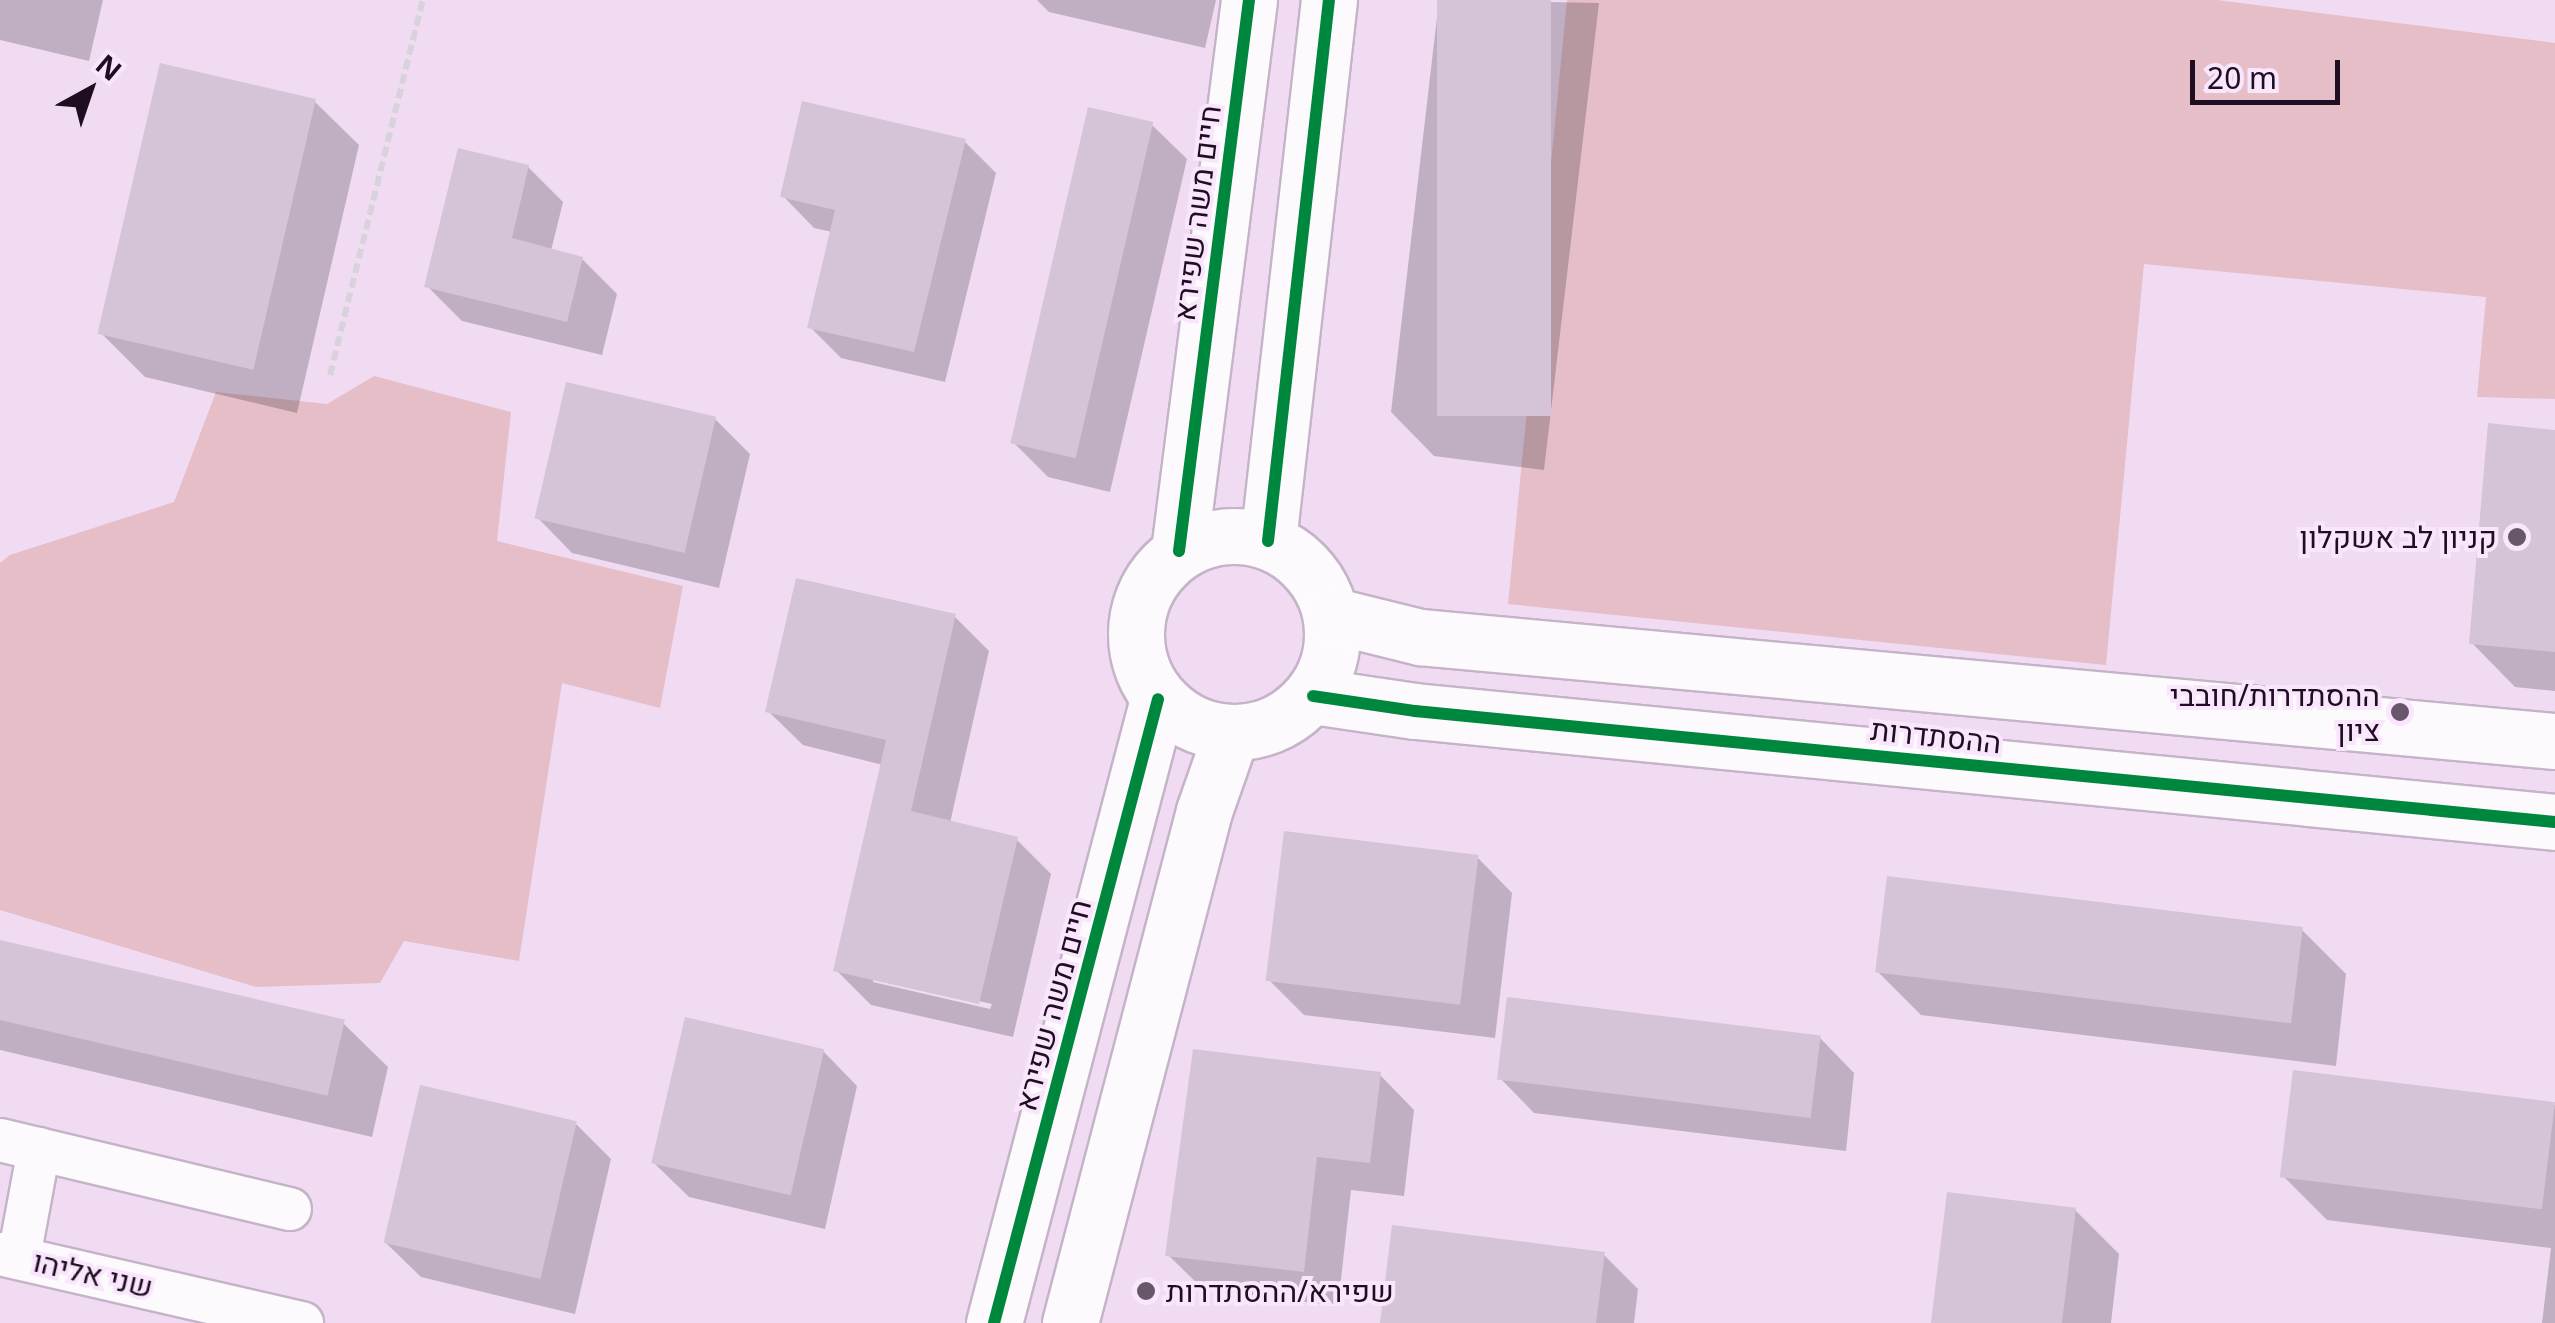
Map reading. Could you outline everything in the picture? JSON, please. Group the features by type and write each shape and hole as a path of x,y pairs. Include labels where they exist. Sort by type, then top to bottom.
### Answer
{"street":[{"name":"חיים משה שפירא","path":"1179,551 1249,0"},
{"path":"1268,541 1329,0"},
{"path":"1238,535 1268,541 1297,558 1319,583 1331,615 1333,644 1312,696 1290,716 1262,730 1231,734 1204,728 1158,699 1141,670 1134,637 1139,604 1155,574 1179,551 1207,539 1238,535"},
{"name":"ההסתדרות","path":"1331,615 1420,637 2555,742"},
{"name":"ההסתדרות","path":"1312,696 1455,714 2555,822"},
{"name":"חיים משה שפירא","path":"994,1323 1158,699"},
{"path":"1070,1323 1204,811 1231,734"},
{"path":"9,1255 19,1145 290,1209"},
{"name":"שני אליהו","path":"9,1255 302,1323"}],"path":[{"path":"330,374 423,0"}],"shaded area":[{"path":"1567,0 2217,0 2555,43 2555,399 2477,397 2486,297 2144,264 2106,665 1508,604"},
{"path":"374,376 511,412 497,541 683,586 660,708 562,683 519,961 404,941 380,983 256,987 0,910 0,563 10,555 174,502 216,392 327,404"}],"building":[{"path":"1437,0 1551,0 1551,416 1437,416"},
{"path":"160,63 316,99 253,370 97,334"},
{"path":"802,101 966,139 914,352 807,328 835,210 780,197"},
{"path":"1088,107 1153,122 1076,458 1010,443"},
{"path":"458,148 529,165 512,238 583,257 567,322 424,287"},
{"path":"566,382 716,417 685,553 535,518"},
{"name":"קניון לב אשקלון","path":"2488,423 2555,430 2555,652 2469,644"},
{"path":"796,578 956,614 911,811 1018,837 979,1004 833,971 886,740 765,712"},
{"path":"1284,831 1479,855 1460,1005 1266,981"},
{"path":"1887,876 2303,927 2291,1023 1875,972"},
{"path":"0,940 345,1020 327,1096 0,1020"},
{"path":"1507,997 1821,1036 1811,1118 1497,1079"},
{"path":"685,1017 824,1049 791,1195 651,1163"},
{"path":"1193,1049 1381,1072 1370,1163 1317,1157 1304,1272 1165,1256"},
{"path":"2293,1070 2555,1102 2542,1209 2280,1177"},
{"path":"420,1085 577,1121 540,1279 384,1243"},
{"path":"1947,1192 2076,1208 2062,1323 1931,1323"},
{"path":"1392,1225 1605,1252 1596,1323 1380,1323"}],"cycle path":[{"path":"1179,551 1249,0"},
{"path":"1268,541 1329,0"},
{"path":"1313,696 1415,711 2555,822"},
{"path":"994,1323 1158,699"}],"place":[{"name":"קניון לב אשקלון","path":"2517,537"},
{"name":"ההסתדרות/חובבי ציון","path":"2400,712"},
{"name":"שפירא/ההסתדרות","path":"1146,1291"}]}
